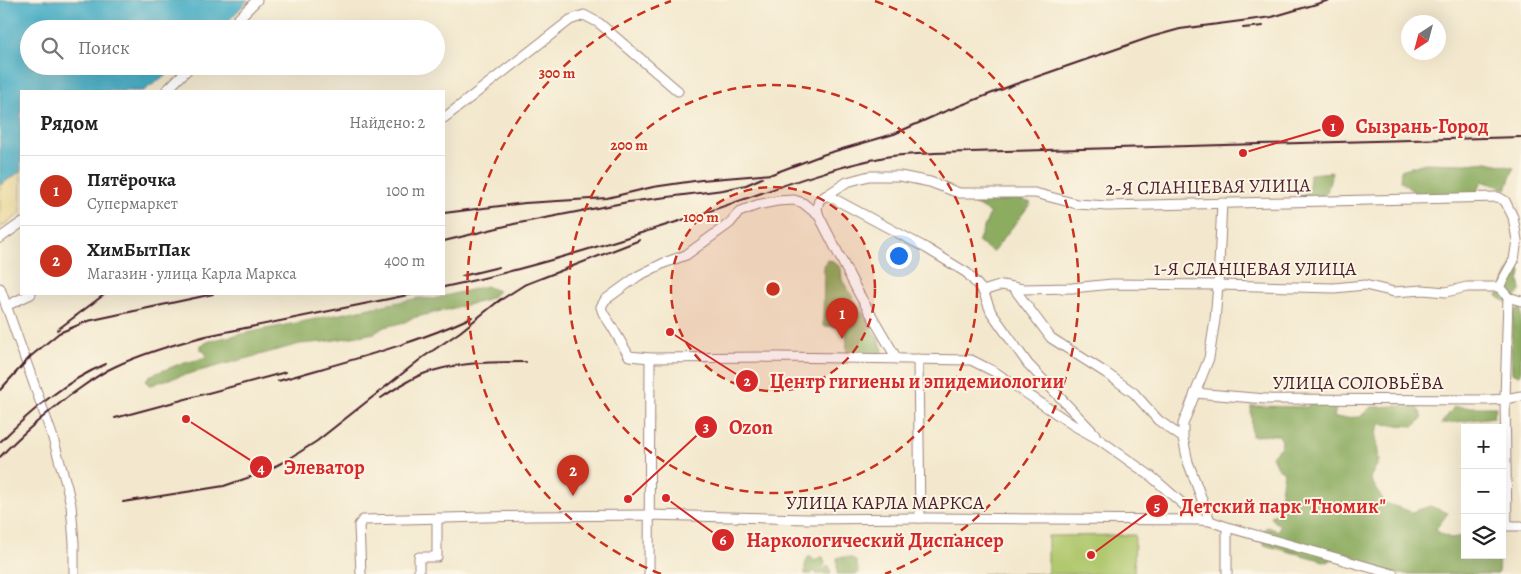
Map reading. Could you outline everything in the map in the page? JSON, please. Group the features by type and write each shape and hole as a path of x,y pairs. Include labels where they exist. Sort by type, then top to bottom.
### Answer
{"street":[{"path":"237,20 257,0"},
{"path":"445,117 570,20 584,15 598,23 678,91"},
{"path":"167,90 182,75"},
{"name":"2-Я СЛАНЦЕВАЯ УЛИЦА","path":"823,198 847,182 869,176 900,176 930,182 958,193 1035,193 1084,204 1106,206 1498,197 1505,201 1513,217 1517,240 1514,260 1499,287"},
{"path":"897,359 859,294 818,216 817,208 823,198 926,248 967,273 983,291 991,312 1028,364 1100,440"},
{"path":"818,216 803,203 794,200 757,205 739,212 730,223 686,255 664,262 638,276 605,300 601,306 603,314 612,325 629,356 650,358 787,357 971,360 995,372 1073,426 1100,440 1152,477 1205,520"},
{"path":"1205,520 1188,462 1183,438 1183,424 1209,358 1218,285 1222,203"},
{"path":"0,238 20,224"},
{"name":"1-Я СЛАНЦЕВАЯ УЛИЦА","path":"983,291 1002,286 1023,289 1072,288 1112,284 1334,288 1365,285 1394,292 1423,290 1446,292 1468,287 1499,287"},
{"path":"1013,287 1050,338 1134,393 1158,420 1183,438"},
{"path":"1499,287 1508,297 1521,301"},
{"path":"0,288 52,434 67,486 74,543 74,574"},
{"path":"6,306 29,295"},
{"path":"1508,297 1505,399 1507,526 1521,526"},
{"path":"648,574 650,358"},
{"path":"918,359 920,518"},
{"name":"УЛИЦА СОЛОВЬЁВА","path":"1195,393 1266,400 1505,399 1521,396"},
{"name":"УЛИЦА КАРЛА МАРКСА","path":"361,574 359,525 363,520 649,515 808,519 1205,520 1393,574"},
{"path":"419,574 419,557 437,557 437,518"},
{"path":"1227,527 1227,574"}],"green space":[{"path":"1488,162 1514,168 1506,189 1482,181 1476,194 1443,196 1415,193 1400,181 1401,170 1425,163 1465,164"},
{"path":"1332,172 1327,192 1306,206 1294,205 1309,189 1310,174"},
{"path":"981,197 995,202 1017,198 1031,203 993,252 978,242 990,213 974,204"},
{"path":"827,260 833,261 841,268 842,280 879,340 883,350 882,356 847,356 846,327 823,326 824,265"},
{"path":"1514,260 1521,272 1519,281 1521,290 1512,303 1506,302 1497,296 1500,292 1506,293 1511,290 1503,285"},
{"path":"486,286 498,291 484,301 412,318 405,322 384,327 375,333 324,342 300,344 152,385 148,384 146,380 149,376 177,365 205,358 206,353 201,350 201,345 212,340 419,298 433,299"},
{"path":"1521,307 1521,372 1519,376 1512,373 1511,350 1513,312"},
{"path":"1312,400 1337,402 1334,418 1360,417 1371,407 1416,405 1423,418 1414,426 1380,424 1376,436 1379,461 1370,478 1385,503 1412,512 1430,506 1448,513 1435,530 1450,538 1461,537 1461,559 1499,559 1498,574 1384,574 1332,559 1328,562 1264,545 1260,533 1267,527 1278,531 1280,525 1273,521 1271,516 1281,512 1280,499 1284,472 1277,467 1272,456 1281,446 1282,441 1279,435 1252,436 1251,406 1307,407"},
{"path":"1454,407 1496,407 1494,417 1441,424"},
{"path":"1135,535 1134,574 1048,574 1048,536"},
{"path":"808,557 815,561 823,557 825,563 822,570 829,566 831,574 816,574 813,571 812,574 805,574 805,565"},
{"path":"837,558 852,558 856,562 858,574 837,574"}],"sand":[{"path":"20,172 20,214 0,228 0,185"}],"water":[{"path":"0,0 248,0 229,20 20,20 20,75 167,75 144,90 20,90 20,172 0,185"}],"railway":[{"path":"445,213 525,203 607,198 653,187 701,180 772,174 825,154 894,134 941,113 1013,85 1151,37 1180,29 1272,17 1330,0"},
{"path":"1243,28 1263,26"},
{"path":"445,287 569,255 692,217 812,176 860,162 891,156 934,153 1521,137"},
{"path":"445,241 514,224 628,202 723,190 746,185 762,178"},
{"path":"496,303 524,285 640,240"},
{"path":"462,276 499,267"},
{"path":"57,330 104,295"},
{"path":"0,390 31,356 59,333 88,321 208,295"},
{"path":"0,457 69,396 102,373 136,357 206,336 408,295"},
{"path":"123,502 224,486 262,473 289,459 317,441 422,358 460,332 501,299"},
{"path":"278,381 401,345 472,317"},
{"path":"381,398 404,383 431,371 457,365 526,362"},
{"path":"0,442 49,398 76,379 106,364"},
{"path":"115,418 286,372"}],"place":[{"name":"Сызрань-Город","path":"1243,153"},
{"name":"Центр гигиены и эпидемиологии","path":"670,332"},
{"name":"Пятёрочка","path":"842,339"},
{"name":"Элеватор","path":"186,419"},
{"name":"ХимБытПак","path":"573,496"},
{"name":"Наркологический Диспансер","path":"666,498"},
{"name":"Ozon","path":"628,499"},
{"name":"Детский парк \"Гномик\"","path":"1091,555"}]}
